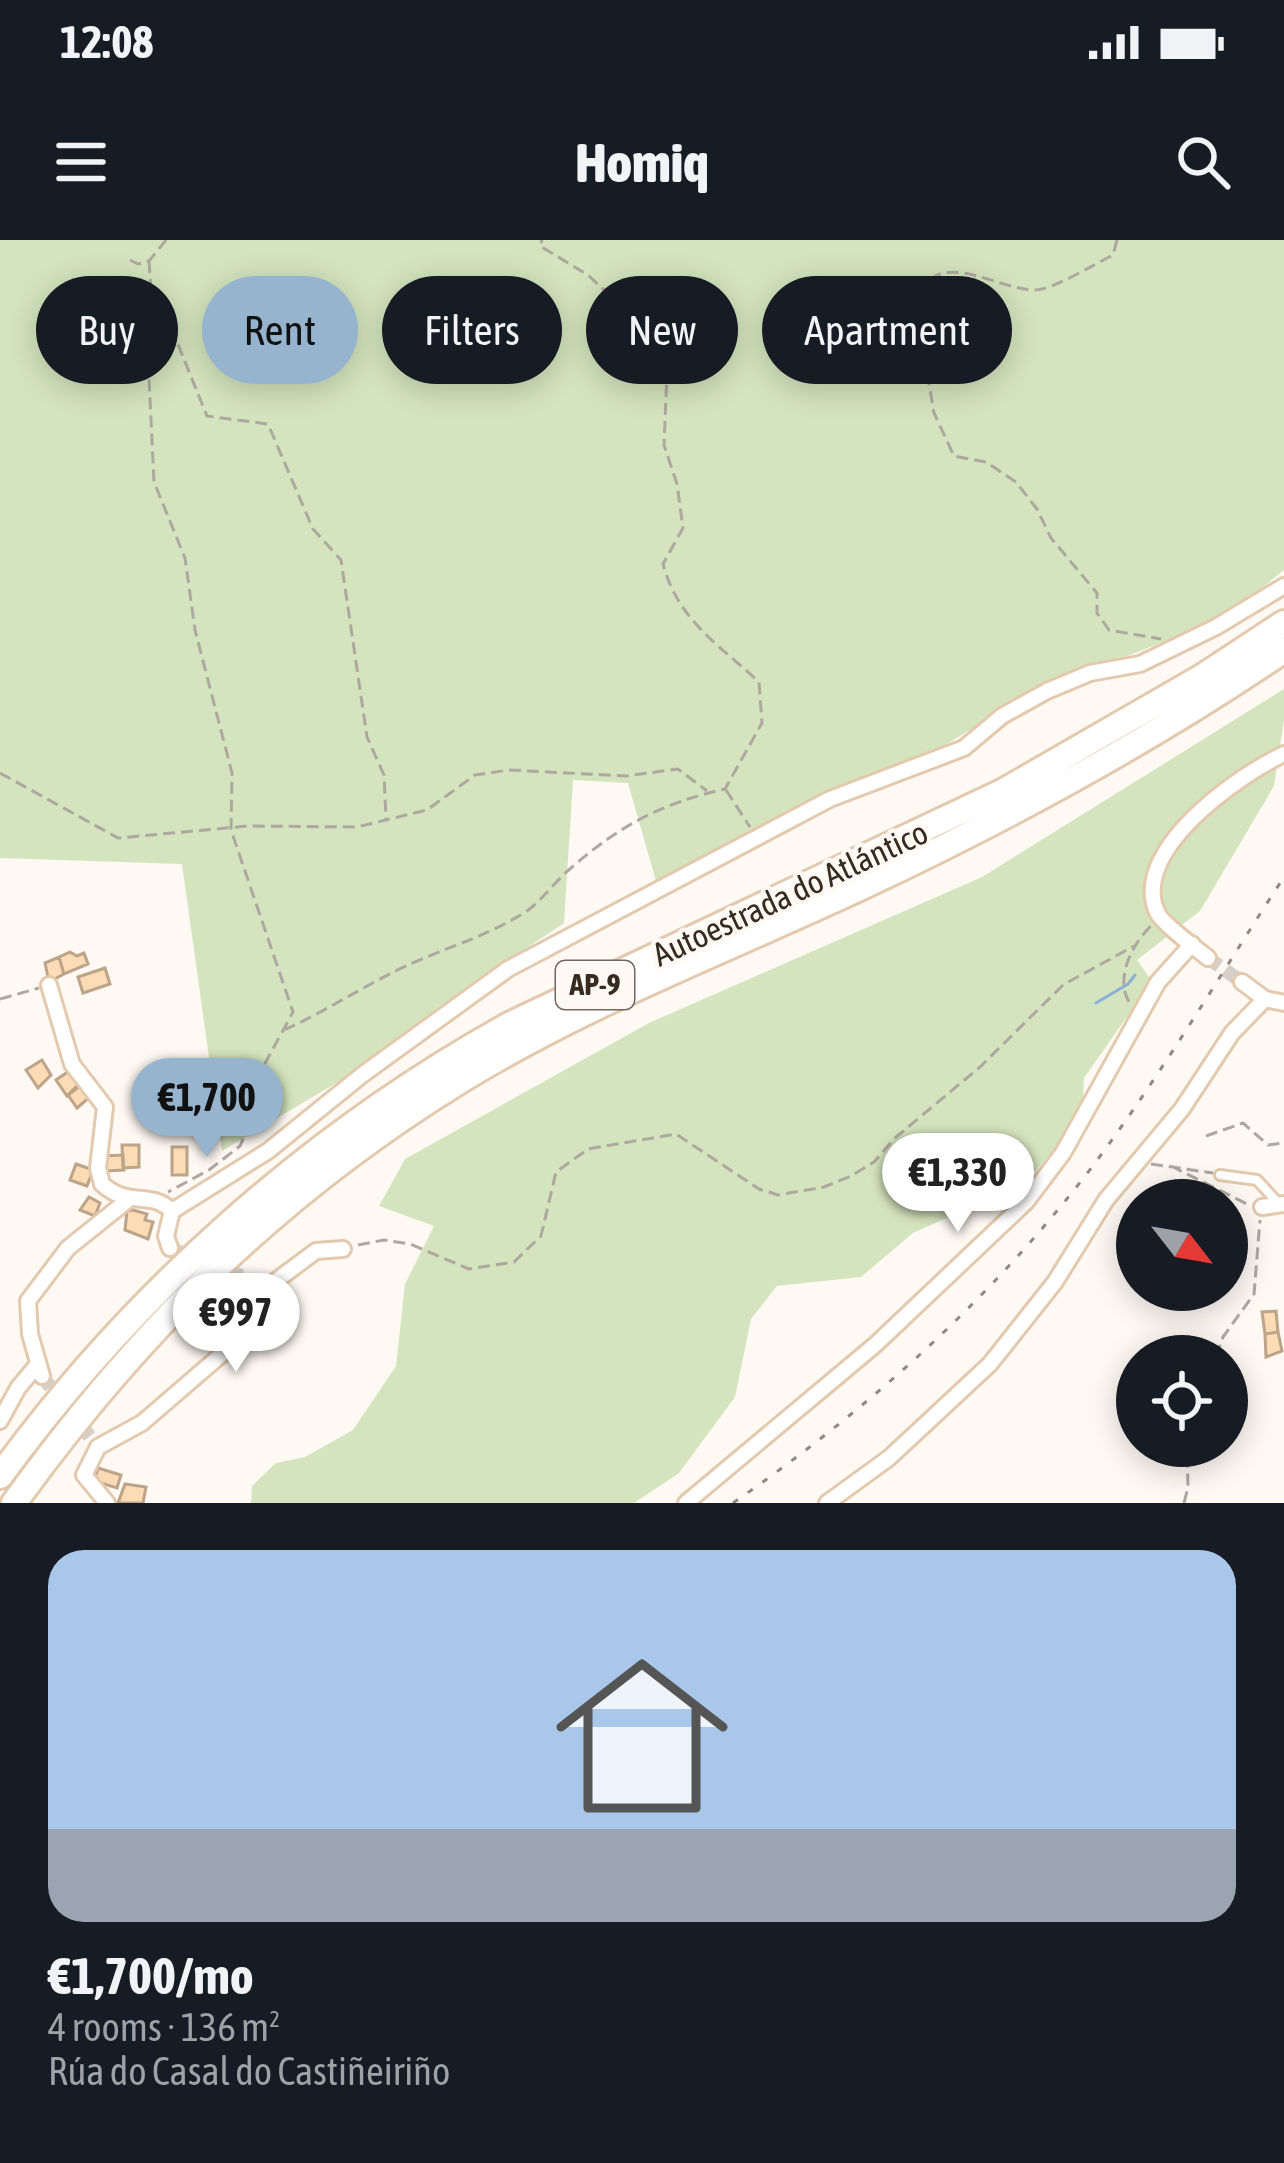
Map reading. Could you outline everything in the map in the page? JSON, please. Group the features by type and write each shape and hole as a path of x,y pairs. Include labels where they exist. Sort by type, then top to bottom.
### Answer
{"highway":[{"name":"Autoestrada do Atlántico","path":"0,1476 44,1415 154,1297 318,1148 441,1063 511,1024 1004,791 1202,677 1284,623"},
{"name":"Autoestrada do Atlántico","path":"14,1503 67,1429 170,1310 265,1222 404,1117 529,1041 867,885 1017,810 1216,696 1284,650"}],"street":[{"path":"170,1248 166,1236 172,1211 268,1150 508,969 830,799 964,748 1002,716 1047,691 1090,673 1140,664 1216,627 1284,586"},
{"path":"1208,958 1160,919 1154,897 1156,881 1179,834 1216,794 1284,754"},
{"path":"686,1503 875,1345 1026,1202 1063,1154 1158,982 1190,941"},
{"path":"1242,982 1265,999 1284,1003"},
{"path":"49,985 72,1064 105,1107 98,1168 101,1184 128,1200"},
{"path":"826,1503 889,1458 990,1364 1055,1282 1106,1200 1182,1109 1232,1034 1265,999"},
{"path":"0,1421 19,1388 40,1370 30,1334 28,1301 68,1248 128,1200 155,1198 172,1211"},
{"path":"1262,1207 1281,1204"},
{"path":"107,1503 84,1475 96,1444 142,1423 229,1348 261,1311 268,1286 316,1251 343,1249"},
{"path":"251,1280 268,1286"}],"lane":[{"path":"1220,1174 1257,1180 1281,1204"}],"path":[{"path":"130,260 149,261 166,240"},
{"path":"542,240 541,246 588,274 668,349 664,446 677,484 683,528 663,564 670,592 687,616 759,682 762,723 725,789"},
{"path":"1117,240 1113,255 1042,291 938,272 923,292 927,372 934,413 954,456 986,463 1016,482 1051,538 1096,593 1097,613 1109,630 1180,643"},
{"path":"149,261 151,276"},
{"path":"178,345 207,416 268,424 313,529 341,560 367,737 384,775 386,821"},
{"path":"149,384 154,482 185,558 195,630 232,773 231,830 293,1012 262,1069 254,1112 240,1146 209,1170 155,1198"},
{"path":"0,772 118,838 248,826 357,826 386,821 427,809 476,775 509,770 626,776 678,769 709,792"},
{"path":"284,1030 417,961 484,938 531,908 569,869 656,807 725,789"},
{"path":"725,789 757,837"},
{"path":"343,1249 384,1240 433,1251 469,1269 514,1262 541,1236 556,1172 588,1149 676,1134 759,1190 778,1195 851,1176 874,1162 980,1067 1063,985 1134,946 1160,919"},
{"path":"1124,994 1123,981 1134,946"},
{"path":"0,998 49,985"},
{"path":"1206,1136 1244,1124 1268,1145 1284,1142"},
{"path":"1138,1163 1220,1174"},
{"path":"1171,1166 1223,1194 1262,1207 1258,1282 1248,1307 1225,1335"},
{"path":"1184,1503 1188,1467"}],"green space":[{"path":"0,240 1284,240 1284,570 1242,604 1178,636 1026,696 940,748 813,798 656,881 628,783 573,780 564,923 461,992 371,1062 222,1151 182,864 0,858"},
{"path":"1284,689 1274,786 1200,911 1137,960 1152,981 1084,1078 1082,1118 1025,1183 913,1233 861,1277 777,1286 751,1319 735,1397 679,1473 634,1503 251,1503 252,1486 276,1463 305,1457 353,1430 396,1366 405,1284 434,1226 379,1206 405,1159 649,1023 982,877"}],"building":[{"path":"84,953 88,964 64,974 59,957"},
{"path":"59,957 64,974 49,982 45,963"},
{"path":"105,968 110,984 83,993 78,977"},
{"path":"42,1060 51,1075 38,1088 26,1070"},
{"path":"69,1071 80,1086 67,1096 56,1080"},
{"path":"81,1082 91,1096 77,1108 68,1095"},
{"path":"122,1145 139,1145 139,1167 123,1168"},
{"path":"172,1147 187,1147 187,1175 172,1175"},
{"path":"123,1155 124,1170 105,1171 104,1156"},
{"path":"76,1164 93,1170 87,1186 70,1180"},
{"path":"89,1197 100,1203 95,1216 80,1210"},
{"path":"127,1211 147,1214 145,1220 153,1222 148,1239 125,1230"},
{"path":"1276,1311 1278,1332 1265,1334 1262,1312"},
{"path":"1278,1332 1282,1351 1266,1357 1265,1334"},
{"path":"98,1468 121,1475 117,1488 94,1481"},
{"path":"125,1484 146,1487 143,1503 118,1503"}],"waterway":[{"path":"1096,1003 1135,975"}],"tunnel":[{"path":"1208,958 1242,982"},
{"path":"170,1248 251,1280"},
{"path":"42,1376 94,1442"}],"railway":[{"path":"733,1503 880,1390 1013,1262 1118,1132 1284,877"}]}
